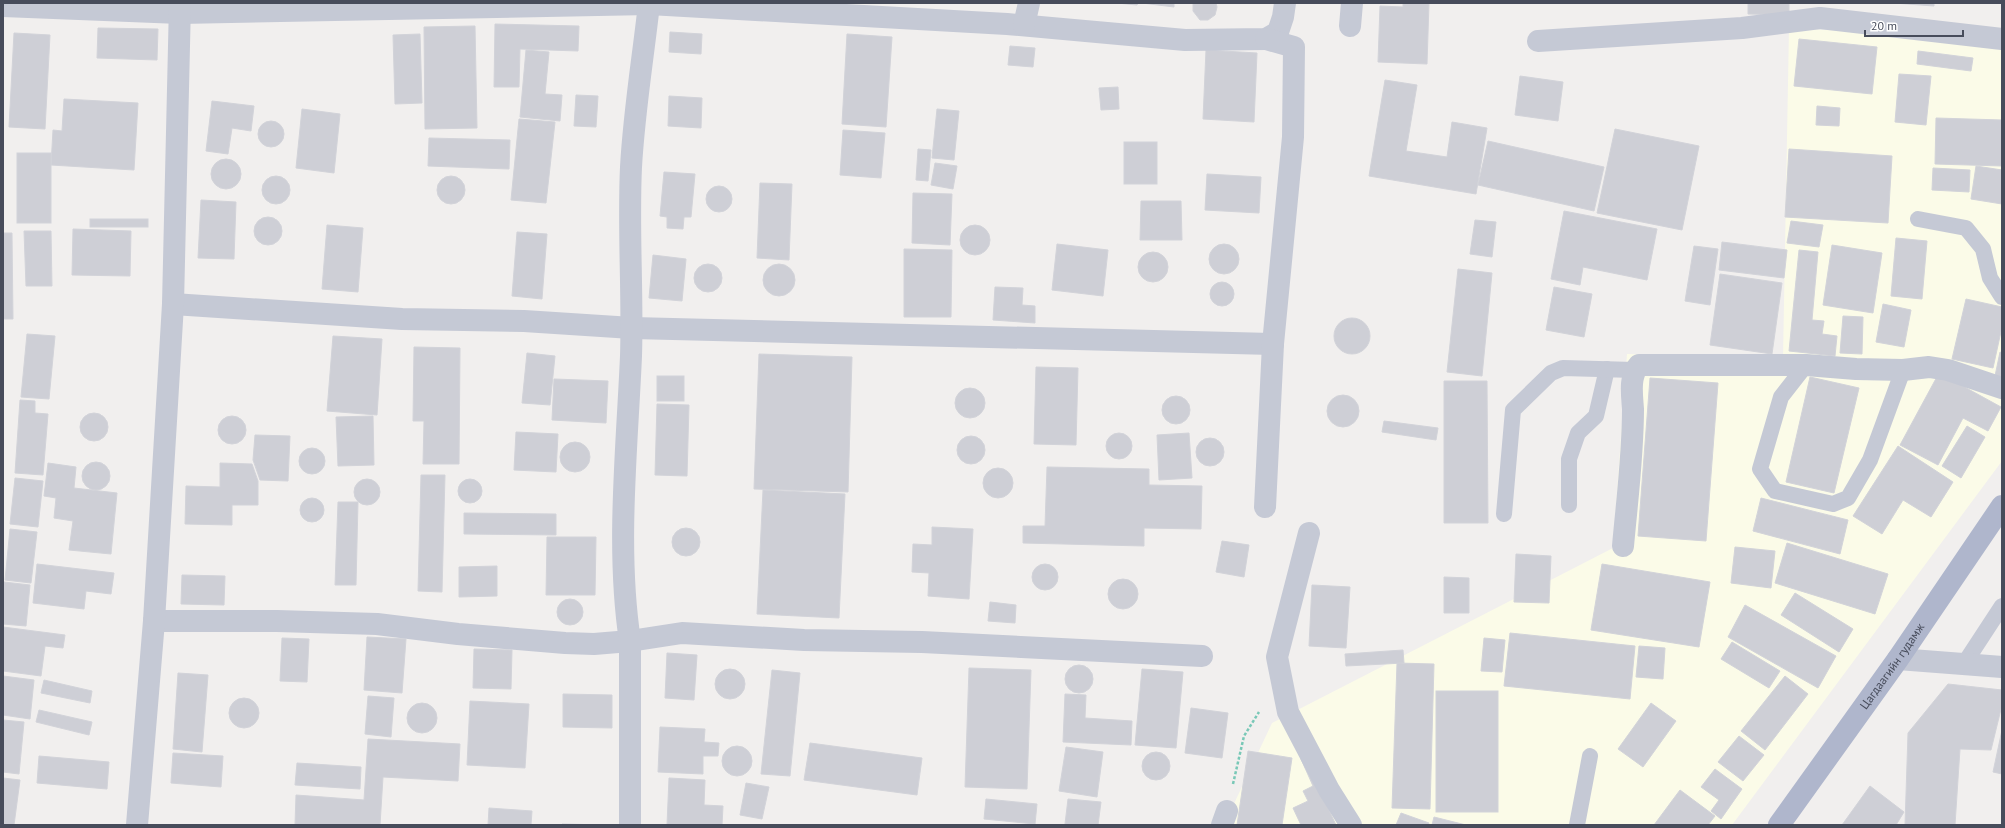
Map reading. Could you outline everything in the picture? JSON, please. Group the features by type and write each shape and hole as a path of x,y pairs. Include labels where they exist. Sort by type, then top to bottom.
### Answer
{"main road":[{"name":"Цагдаагийн гудамж","path":"1779,825 1898,659 2002,506"}],"street":[{"path":"1024,25 1029,3"},
{"path":"1266,39 1278,32 1283,17 1284,3"},
{"path":"1350,26 1352,3"},
{"path":"630,825 630,641 626,615 624,543 632,328 630,229 631,165 649,4"},
{"path":"3,6 180,8 649,4 755,6 1024,25 1185,40 1266,39 1294,47 1293,137 1273,344 1265,507"},
{"path":"137,825 154,621 173,304 180,8"},
{"path":"1538,42 1742,28 1820,18 2002,39"},
{"path":"173,304 402,319 524,321 632,328 1273,344"},
{"path":"1624,546 1633,425 1632,379 1634,370 1639,365 1806,365 1856,369 1903,370 1929,367 1948,370 2002,388"},
{"path":"1309,533 1277,657 1288,712 1329,790 1351,825"},
{"path":"154,621 277,621 377,624 538,641 594,644 630,641 682,633 804,640 922,642 1202,656"},
{"path":"1898,659 2002,667"}],"lane":[{"path":"1918,219 1966,228 1983,250 1990,278 2002,297"},
{"path":"1806,365 1781,397 1760,469 1775,491 1833,504 1848,498 1870,460 1903,370"},
{"path":"1504,514 1512,410 1550,373 1563,368 1634,370"},
{"path":"1569,505 1569,459 1578,433 1596,416 1607,370"},
{"path":"1964,664 2002,606"},
{"path":"1577,825 1590,756"}],"path":[{"path":"1225,818 1244,736 1280,677"}],"shaded area":[{"path":"1789,28 2002,39 2002,461 1732,825 1224,825 1272,723 1613,548 1627,354 1783,358"}],"building":[{"path":"1117,3 1138,3 1137,5"},
{"path":"1142,3 1174,3 1174,7"},
{"path":"1193,3 1216,3 1217,7 1215,15 1208,20 1200,20 1193,11"},
{"path":"1403,3 1429,3 1427,64 1378,62 1380,6 1403,7"},
{"path":"1748,3 1789,3 1789,15 1748,14"},
{"path":"1894,3 1934,3 1934,6"},
{"path":"495,24 579,26 578,51 520,49 519,87 494,87"},
{"path":"475,26 477,128 425,129 424,27"},
{"path":"98,28 158,29 157,60 97,58"},
{"path":"670,32 702,34 701,54 669,52"},
{"path":"14,33 50,35 45,129 9,127"},
{"path":"420,34 422,103 395,104 393,35"},
{"path":"847,34 892,37 886,127 842,124"},
{"path":"1799,39 1877,47 1872,94 1794,86"},
{"path":"1010,46 1035,48 1033,67 1008,65"},
{"path":"526,50 549,52 545,94 562,95 560,121 520,117"},
{"path":"1206,50 1257,53 1254,122 1203,119"},
{"path":"1918,51 1973,58 1971,71 1917,64"},
{"path":"1899,74 1931,76 1926,125 1895,122"},
{"path":"1520,76 1563,82 1558,121 1515,115"},
{"path":"1385,80 1417,85 1406,151 1447,157 1452,122 1487,128 1476,194 1369,176"},
{"path":"1118,87 1119,109 1101,110 1099,88"},
{"path":"576,95 598,96 596,127 574,126"},
{"path":"669,96 702,98 701,128 668,126"},
{"path":"64,99 138,103 134,170 51,165 53,130 62,131"},
{"path":"212,101 254,106 251,131 232,128 228,154 206,151"},
{"path":"1817,106 1840,108 1839,126 1816,125"},
{"path":"302,109 340,114 334,173 296,168"},
{"path":"937,109 959,111 954,160 932,158"},
{"path":"1936,118 2002,120 2002,166 1935,164"},
{"path":"519,119 555,122 546,203 511,200"},
{"path":"271,121 280,125 284,134 280,143 271,147 262,143 258,134 262,125"},
{"path":"1615,129 1699,146 1682,230 1597,213"},
{"path":"843,130 885,133 881,178 840,175"},
{"path":"429,138 510,140 509,169 428,166"},
{"path":"1488,141 1604,167 1594,211 1478,185"},
{"path":"1124,142 1157,142 1157,184 1124,184"},
{"path":"918,149 931,150 928,181 916,180"},
{"path":"1789,149 1892,156 1888,223 1785,217"},
{"path":"17,153 51,153 51,223 17,223"},
{"path":"226,159 232,160 240,168 240,180 232,188 226,189 220,188 212,180 211,174 212,168 220,160"},
{"path":"935,163 957,166 953,189 931,185"},
{"path":"1976,166 2002,170 2002,204 1971,199"},
{"path":"1933,168 1970,170 1969,192 1932,190"},
{"path":"664,172 695,174 691,217 684,217 683,229 667,228 667,217 660,216"},
{"path":"1207,174 1261,177 1259,213 1205,210"},
{"path":"276,176 286,180 290,190 286,200 276,204 266,200 262,190 266,180"},
{"path":"451,176 461,180 465,190 461,200 451,204 441,200 437,190 441,180"},
{"path":"760,183 792,184 789,260 757,258"},
{"path":"719,186 728,190 732,199 728,208 719,212 710,208 706,199 710,190"},
{"path":"913,193 952,194 950,245 912,243"},
{"path":"201,200 236,202 234,259 198,258"},
{"path":"1141,201 1181,201 1182,240 1140,240"},
{"path":"1564,211 1657,229 1647,280 1583,267 1580,285 1551,279"},
{"path":"268,217 278,221 282,231 278,241 268,245 258,241 254,231 258,221"},
{"path":"90,219 148,219 148,227 90,227"},
{"path":"1475,220 1496,222 1492,257 1470,254"},
{"path":"1791,221 1823,225 1819,247 1787,243"},
{"path":"327,225 363,228 358,292 322,289"},
{"path":"975,225 986,229 990,240 986,251 975,255 964,251 960,240 964,229"},
{"path":"73,229 131,231 130,276 72,275"},
{"path":"24,231 51,231 52,286 26,286"},
{"path":"517,232 547,234 542,299 512,296"},
{"path":"3,233 12,233 13,319 3,319"},
{"path":"1896,238 1927,241 1922,299 1891,296"},
{"path":"1722,242 1787,250 1784,278 1719,270"},
{"path":"1057,244 1108,250 1103,296 1052,290"},
{"path":"1224,244 1235,248 1239,259 1235,270 1224,274 1213,270 1209,259 1213,248"},
{"path":"1832,245 1882,253 1873,313 1823,305"},
{"path":"1694,246 1718,249 1710,305 1685,301"},
{"path":"904,249 952,250 951,317 904,317"},
{"path":"1799,250 1818,252 1812,320 1824,321 1822,334 1837,336 1835,356 1789,351"},
{"path":"1153,252 1164,256 1168,267 1164,278 1153,282 1142,278 1138,267 1142,256"},
{"path":"653,255 686,259 682,301 649,298"},
{"path":"708,264 718,268 722,278 718,288 708,292 698,288 694,278 698,268"},
{"path":"779,264 785,265 792,271 795,280 794,286 788,293 779,296 773,295 766,289 763,280 764,274 770,267"},
{"path":"1458,269 1492,273 1482,376 1447,372"},
{"path":"1720,274 1782,283 1772,354 1710,345"},
{"path":"1222,282 1231,285 1234,294 1231,303 1222,306 1213,303 1210,294 1213,285"},
{"path":"995,287 1023,288 1022,305 1035,306 1035,323 993,320"},
{"path":"1554,287 1592,294 1584,337 1546,330"},
{"path":"1966,299 2002,307 2002,327 1993,368 1952,359"},
{"path":"1883,304 1911,310 1904,347 1876,342"},
{"path":"1843,316 1863,317 1862,354 1840,353"},
{"path":"1355,318 1365,323 1369,329 1369,343 1365,349 1359,353 1349,354 1339,349 1335,343 1334,333 1339,323 1345,319"},
{"path":"27,334 55,336 49,399 21,397"},
{"path":"333,336 382,339 377,415 327,411"},
{"path":"414,347 460,348 459,464 423,464 424,421 413,421"},
{"path":"2000,352 2002,353 2002,377 1995,376"},
{"path":"527,353 555,356 550,405 522,403"},
{"path":"759,354 852,357 848,492 754,489"},
{"path":"1036,367 1078,368 1076,445 1034,444"},
{"path":"1939,373 2001,407 1988,431 1963,418 1938,465 1900,445"},
{"path":"657,376 684,376 684,401 657,401"},
{"path":"1810,377 1859,388 1834,493 1786,482"},
{"path":"1650,378 1718,383 1706,541 1638,536"},
{"path":"554,379 608,381 606,423 552,420"},
{"path":"1444,381 1487,381 1488,523 1444,523"},
{"path":"970,388 981,392 985,403 981,414 970,418 959,414 955,403 959,392"},
{"path":"1340,395 1346,395 1356,402 1359,411 1358,417 1352,424 1346,427 1340,427 1330,420 1327,414 1327,408 1334,398"},
{"path":"1176,396 1186,400 1190,410 1186,420 1176,424 1166,420 1162,410 1166,400"},
{"path":"20,400 35,401 35,413 48,414 43,475 15,473"},
{"path":"657,404 689,405 687,476 655,475"},
{"path":"94,413 104,417 108,427 104,437 94,441 84,437 80,427 84,417"},
{"path":"232,416 242,420 246,430 242,440 232,444 222,440 218,430 222,420"},
{"path":"373,416 374,465 338,466 336,417"},
{"path":"1384,421 1438,428 1436,440 1382,432"},
{"path":"1967,426 1985,437 1961,478 1942,466"},
{"path":"516,432 558,434 556,472 514,470"},
{"path":"1119,433 1129,436 1132,446 1129,456 1119,459 1109,456 1106,446 1109,436"},
{"path":"1189,433 1192,478 1159,480 1157,435"},
{"path":"255,435 290,436 288,481 260,480 253,460"},
{"path":"971,436 981,440 985,450 981,460 971,464 961,460 957,450 961,440"},
{"path":"1210,438 1220,442 1224,452 1220,462 1210,466 1200,462 1196,452 1200,442"},
{"path":"575,442 586,446 590,457 586,468 575,472 564,468 560,457 564,446"},
{"path":"1898,446 1953,482 1931,517 1903,500 1882,534 1853,516"},
{"path":"312,448 321,452 325,461 321,470 312,474 303,470 299,461 303,452"},
{"path":"96,462 106,466 110,476 106,486 96,490 86,486 82,476 86,466"},
{"path":"48,463 76,467 74,488 117,493 111,554 69,550 73,521 54,518 56,498 44,496"},
{"path":"220,463 252,464 258,481 258,505 232,505 232,525 185,524 186,486 220,487"},
{"path":"1047,467 1149,469 1149,485 1202,486 1201,529 1144,528 1144,546 1023,543 1023,526 1045,526"},
{"path":"998,468 1009,472 1013,483 1009,494 998,498 987,494 983,483 987,472"},
{"path":"421,475 445,475 442,592 418,591"},
{"path":"15,478 43,481 38,527 10,524"},
{"path":"367,479 377,482 380,492 377,502 367,505 357,502 354,492 357,482"},
{"path":"470,479 479,482 482,491 479,500 470,503 461,500 458,491 461,482"},
{"path":"763,490 845,494 839,618 757,614"},
{"path":"312,498 317,499 323,505 323,515 317,521 312,522 307,521 301,515 300,510 301,505 307,499"},
{"path":"1761,498 1848,520 1840,554 1753,531"},
{"path":"338,502 358,502 356,585 335,585"},
{"path":"464,513 556,514 556,535 464,534"},
{"path":"932,527 973,529 969,599 928,596 929,573 912,572 913,544 932,545"},
{"path":"686,528 696,532 700,542 696,552 686,556 676,552 672,542 676,532"},
{"path":"10,529 37,532 31,583 5,580"},
{"path":"547,537 596,537 595,595 546,595"},
{"path":"1222,541 1249,545 1244,577 1216,572"},
{"path":"1787,543 1888,574 1875,614 1775,583"},
{"path":"1735,547 1775,551 1771,588 1731,583"},
{"path":"1516,554 1551,556 1549,603 1514,602"},
{"path":"37,564 114,573 111,594 86,591 84,609 33,603"},
{"path":"1045,564 1054,568 1058,577 1054,586 1045,590 1036,586 1032,577 1036,568"},
{"path":"1602,564 1710,582 1699,647 1591,630"},
{"path":"497,566 497,596 459,597 459,567"},
{"path":"182,575 225,576 224,605 181,604"},
{"path":"1444,577 1469,578 1469,613 1444,613"},
{"path":"1123,579 1134,583 1138,594 1134,605 1123,609 1112,605 1108,594 1112,583"},
{"path":"4,582 30,585 26,626 3,624"},
{"path":"1312,585 1350,587 1346,648 1309,646"},
{"path":"1795,593 1853,629 1839,652 1781,615"},
{"path":"570,599 580,602 583,612 580,622 570,625 560,622 557,612 560,602"},
{"path":"990,602 1016,605 1015,623 988,621"},
{"path":"1745,605 1836,656 1818,688 1728,637"},
{"path":"3,627 65,635 63,648 45,646 41,676 3,671"},
{"path":"1510,633 1635,646 1630,699 1504,686"},
{"path":"367,637 406,639 402,693 364,690"},
{"path":"282,638 309,639 307,682 280,681"},
{"path":"1484,638 1505,640 1502,672 1481,671"},
{"path":"1732,642 1780,671 1769,688 1721,659"},
{"path":"1639,646 1665,648 1663,679 1636,677"},
{"path":"474,649 512,650 511,689 473,688"},
{"path":"1403,650 1404,663 1346,666 1345,654"},
{"path":"667,653 697,655 694,700 665,698"},
{"path":"1397,663 1434,664 1430,809 1392,808"},
{"path":"1079,665 1089,669 1093,679 1089,689 1079,693 1069,689 1065,679 1069,669"},
{"path":"969,668 1031,670 1027,789 965,787"},
{"path":"730,669 741,673 745,684 741,695 730,699 719,695 715,684 719,673"},
{"path":"1142,669 1183,672 1176,748 1135,745"},
{"path":"772,670 800,673 790,776 761,774"},
{"path":"178,673 208,675 202,752 173,749"},
{"path":"3,676 34,680 30,719 3,715"},
{"path":"1785,676 1808,694 1765,750 1741,731"},
{"path":"44,680 92,691 90,703 41,693"},
{"path":"1948,684 2002,690 2002,705 1991,750 1960,749 1955,825 1905,825 1908,733"},
{"path":"1436,691 1498,691 1498,812 1436,812"},
{"path":"563,694 612,695 612,728 563,727"},
{"path":"1065,694 1086,695 1085,718 1132,721 1131,745 1063,742"},
{"path":"368,696 394,698 391,737 365,734"},
{"path":"244,698 255,702 259,713 255,724 244,728 233,724 229,713 233,702"},
{"path":"470,701 529,704 525,768 467,765"},
{"path":"422,703 433,707 437,718 433,729 422,733 411,729 407,718 411,707"},
{"path":"1651,703 1676,721 1643,767 1618,749"},
{"path":"1191,708 1228,713 1222,758 1185,753"},
{"path":"39,710 92,722 89,735 36,722"},
{"path":"3,720 24,722 19,774 3,772"},
{"path":"660,727 705,729 704,742 719,743 718,756 703,756 703,774 658,772"},
{"path":"2002,730 2002,774 1993,772"},
{"path":"1739,736 1764,755 1743,781 1718,762"},
{"path":"368,739 460,744 458,781 383,777 380,825 295,825 296,795 364,800"},
{"path":"810,743 922,758 917,795 804,780"},
{"path":"737,746 748,750 752,761 748,772 737,776 726,772 722,761 726,750"},
{"path":"1066,747 1103,752 1097,797 1059,791"},
{"path":"1248,751 1292,758 1282,825 1237,825"},
{"path":"1156,752 1166,756 1170,766 1166,776 1156,780 1146,776 1142,766 1146,756"},
{"path":"173,753 223,756 221,787 171,783"},
{"path":"39,756 109,762 107,789 37,783"},
{"path":"1304,757 1336,825 1301,825 1293,808 1308,801 1303,791 1313,786 1301,759"},
{"path":"297,763 361,767 360,789 295,785"},
{"path":"1715,769 1742,789 1721,819 1711,811 1719,800 1701,787"},
{"path":"3,778 20,780 14,825 3,825"},
{"path":"669,778 705,780 704,805 723,806 722,825 667,825"},
{"path":"746,783 769,787 762,819 740,815"},
{"path":"1870,786 1904,812 1896,825 1842,825"},
{"path":"1680,790 1715,816 1708,825 1654,825"},
{"path":"986,799 1037,804 1035,824 984,819"},
{"path":"1068,799 1101,802 1098,825 1065,824"},
{"path":"489,808 532,811 531,825 488,825"},
{"path":"1401,813 1429,823 1428,825 1396,825"},
{"path":"1434,817 1466,825 1432,825"},
{"path":"562,824 605,825 562,825"}]}
